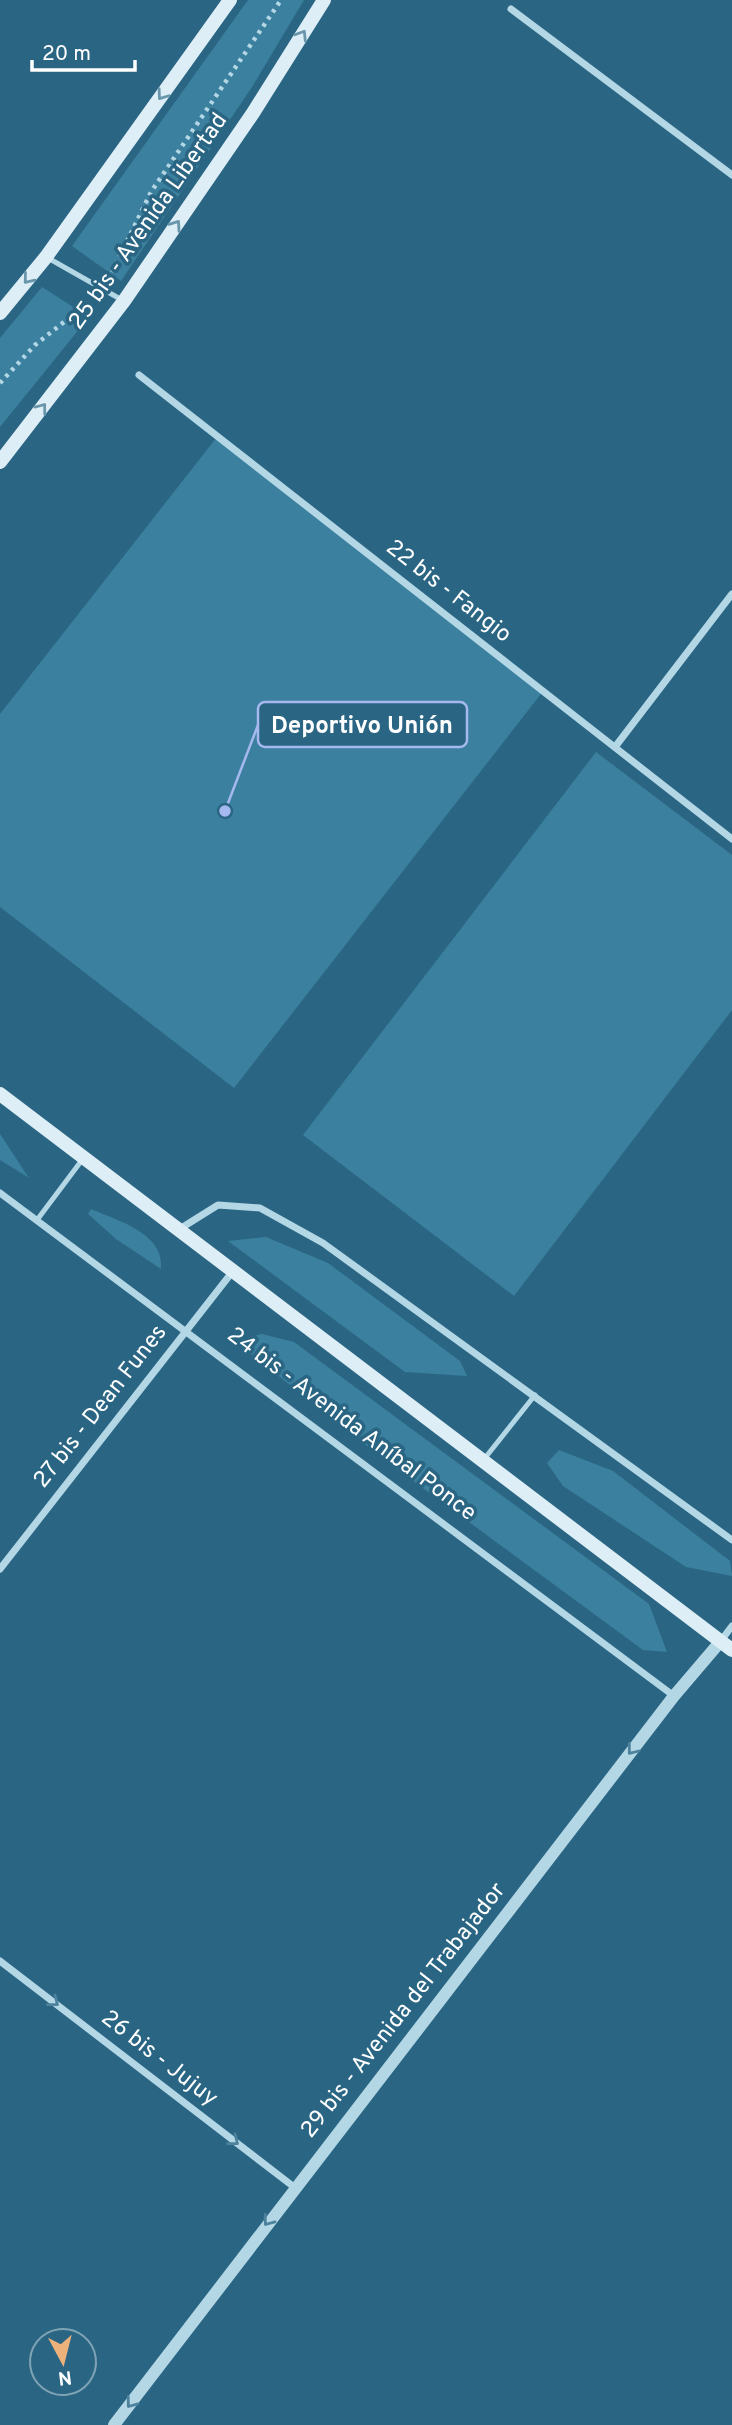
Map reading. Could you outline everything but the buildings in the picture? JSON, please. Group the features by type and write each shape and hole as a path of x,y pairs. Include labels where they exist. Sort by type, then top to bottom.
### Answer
{"main road":[{"path":"0,313 46,257 230,0"},
{"name":"25 bis - Avenida Libertad","path":"0,462 124,301 253,113 324,0"},
{"path":"0,1094 726,1646"}],"street":[{"path":"511,9 732,174"},
{"name":"22 bis - Fangio","path":"139,375 732,839"},
{"path":"615,747 732,594"},
{"name":"24 bis - Avenida Aníbal Ponce","path":"0,1193 674,1696"},
{"path":"178,1230 218,1205 260,1208 323,1243 732,1540"},
{"name":"27 bis - Dean Funes","path":"0,1569 233,1270"},
{"name":"29 bis - Avenida del Trabajador","path":"114,2425 294,2187 674,1696 726,1646 732,1626"},
{"name":"26 bis - Jujuy","path":"0,1961 294,2187"}],"lane":[{"path":"46,257 124,301"},
{"path":"37,1220 84,1157"},
{"path":"484,1460 535,1395"}],"path":[{"path":"0,383 34,345 105,290 117,258 151,192 281,0"}],"shaded area":[{"path":"248,0 304,0 252,87 121,281 72,246"},
{"path":"42,287 89,317 0,427 0,338"},
{"path":"217,437 544,690 234,1088 0,907 0,714"},
{"path":"596,752 732,855 732,1010 514,1296 303,1135"},
{"path":"0,1134 29,1178 0,1160"},
{"path":"91,1209 125,1223 147,1237 160,1257 161,1269 116,1239 88,1214"},
{"path":"266,1237 328,1263 460,1361 467,1376 405,1372 228,1241"},
{"path":"262,1334 294,1342 649,1604 667,1652 643,1650 386,1461 233,1340"},
{"path":"559,1450 613,1471 730,1561 732,1576 686,1567 563,1486 547,1463"}],"place":[{"name":"Deportivo Unión","path":"225,811"}]}
